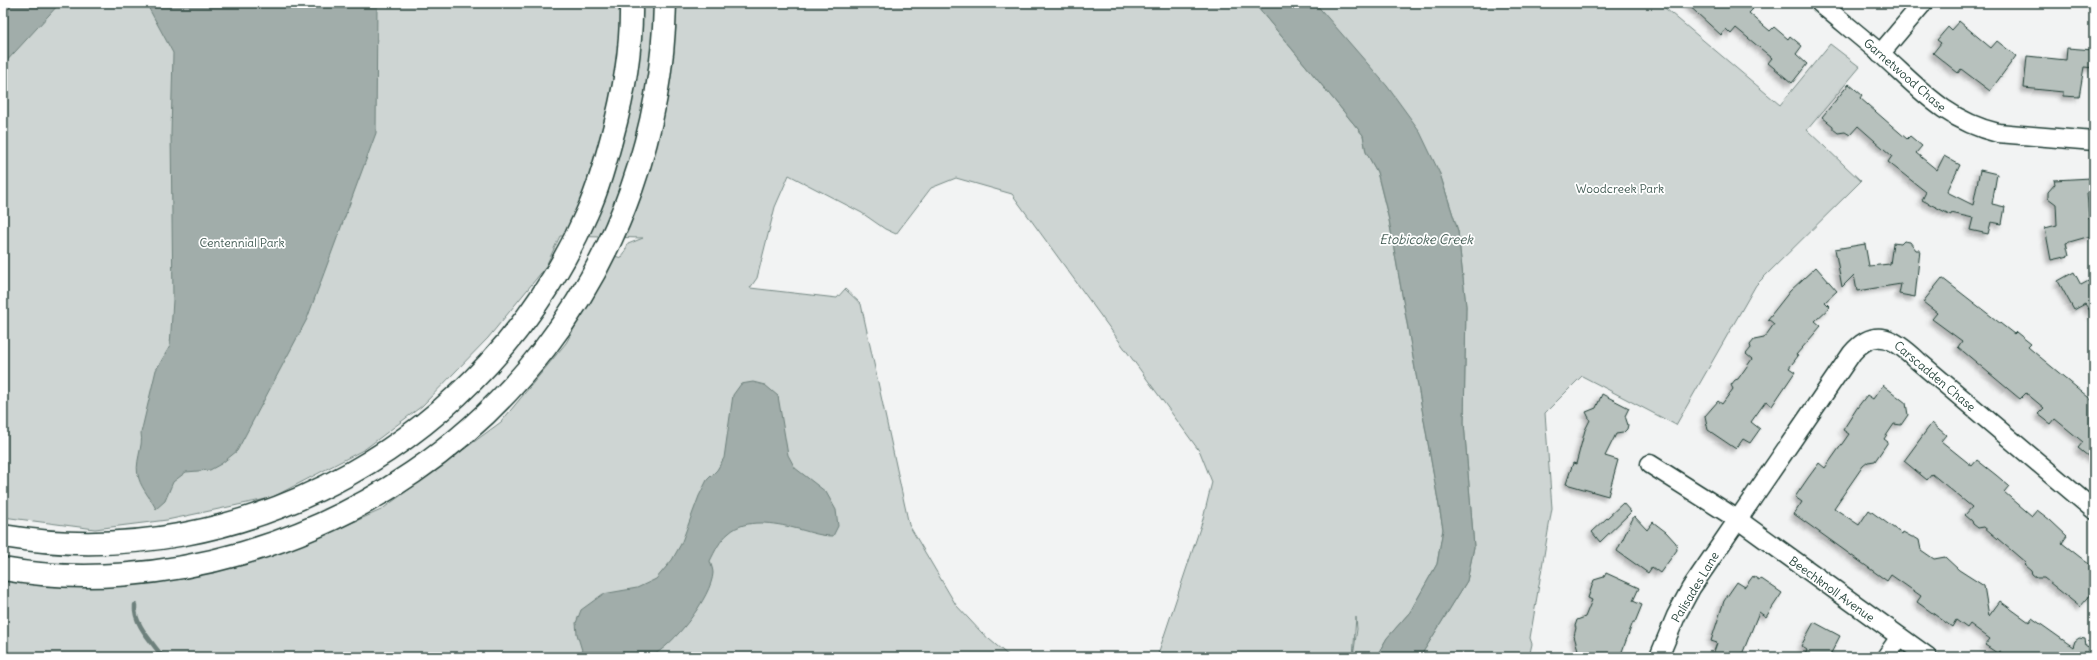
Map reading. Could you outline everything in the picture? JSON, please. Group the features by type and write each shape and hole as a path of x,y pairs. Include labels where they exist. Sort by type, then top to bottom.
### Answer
{"street":[{"path":"3,536 36,541 106,542 167,536 213,528 291,502 325,487 377,458 441,412 478,376 508,342 563,261 587,213 603,172 620,107 628,65 632,24 631,3"},
{"path":"3,569 32,574 103,575 168,570 214,561 305,532 339,517 373,498 434,459 461,436 504,397 532,364 561,326 591,279 611,242 634,182 653,111 660,72 665,3"},
{"name":"Garnetwood Chase","path":"1820,3 1941,108 1968,124 1998,133 2094,141"},
{"path":"1880,54 1923,3"},
{"name":"Carscadden Chase","path":"1737,519 1852,353 1862,343 1875,338 1890,339 1902,346 2094,510"},
{"name":"Beechknoll Avenue","path":"1650,464 1737,519 1928,657"},
{"name":"Palisades Lane","path":"1659,657 1676,616 1691,588 1737,519"},
{"path":"1886,657 1900,637"}],"green space":[{"name":"Centennial Park","path":"3,3 1254,3 1363,135 1366,152 1377,172 1389,220 1443,529 1437,564 1410,612 1387,638 1376,657 1353,657 1157,657 1203,519 1212,482 1200,452 1012,194 956,178 931,188 896,234 885,229 862,213 789,175 775,207 757,278 750,288 837,298 845,289 861,304 909,525 956,605 982,633 1010,657 3,657 3,574 85,584 146,584 216,571 299,546 381,510 501,422 566,343 614,256 622,258 628,244 643,238 560,236 545,268 488,338 422,406 365,449 271,498 167,520 95,529 3,517","holes":["1356,617 1357,629 1353,657"]},
{"name":"Woodcreek Park","path":"1315,3 1659,3 1780,105 1830,44 1860,67 1807,130 1861,181 1756,285 1676,425 1582,376 1545,413 1552,508 1530,638 1532,644 1529,657 1420,657 1467,581 1474,547 1464,423 1466,306 1458,231 1440,174"}],"water":[{"path":"3,3 60,3 3,65"},
{"path":"146,3 377,3 376,133 307,319 237,451 221,464 210,470 186,472 173,482 165,501 156,509 140,483 137,467 142,438 141,433 156,370 170,346 173,300 171,134 173,53"},
{"name":"Etobicoke Creek","path":"1254,3 1315,3 1387,86 1419,130 1440,174 1458,231 1466,306 1464,423 1474,547 1467,581 1420,657 1376,657 1387,638 1410,612 1437,564 1443,529 1389,220 1377,172 1366,152 1363,135"},
{"path":"753,382 765,385 778,396 788,455 795,468 826,492 836,510 838,526 833,536 769,523 743,525 736,528 723,539 710,561 713,573 711,583 699,607 680,632 660,651 646,657 584,657 577,634 576,623 581,610 603,594 637,588 656,579 672,560 681,544 699,496 707,480 717,470 724,458 733,395 741,384"}],"building":[{"path":"1686,3 1746,3 1753,9 1749,13 1770,31 1774,27 1788,39 1790,36 1802,46 1796,54 1807,64 1792,83 1768,63 1772,58 1736,28 1731,34 1726,29 1721,35"},
{"path":"1959,21 1991,48 1997,41 2016,56 1990,91 1961,69 1958,73 1933,53 1941,43 1937,40 1948,27 1951,30"},
{"path":"2067,48 2094,50 2094,68 2084,67 2079,97 2063,96 2063,92 2024,88 2027,56 2066,60"},
{"path":"1849,84 1862,95 1860,98 1907,139 1910,136 1922,146 1916,153 1937,170 1944,156 1960,165 1947,192 1973,205 1980,170 1997,174 1992,204 2005,207 2002,224 1991,222 1988,234 1970,230 1973,218 1951,213 1951,215 1922,200 1926,192 1888,162 1892,156 1858,126 1850,135 1845,132 1838,133 1833,129 1833,126 1822,117"},
{"path":"2091,178 2091,193 2087,193 2089,219 2092,218 2094,235 2066,243 2069,256 2051,260 2045,228 2057,225 2056,204 2048,198 2048,192 2055,184 2054,180"},
{"path":"1904,241 1910,242 1916,250 1920,250 1915,297 1899,294 1901,284 1857,291 1854,275 1842,287 1835,249 1865,244 1869,266 1890,264 1893,243 1901,244"},
{"path":"1816,267 1837,291 1825,302 1830,307 1815,321 1821,326 1796,355 1798,356 1789,368 1795,372 1772,406 1766,401 1751,422 1760,429 1750,443 1743,439 1736,449 1708,430 1705,416 1718,401 1722,404 1733,389 1731,385 1738,379 1752,359 1746,354 1751,348 1750,345 1754,340 1764,338 1774,324 1768,319 1790,291"},
{"path":"2074,272 2081,285 2094,278 2094,316 2085,304 2074,310 2058,281"},
{"path":"1942,278 2014,334 2016,332 2031,344 2028,347 2094,402 2094,461 2078,448 2083,442 2055,419 2051,424 2038,414 2044,408 2026,393 2020,399 1958,347 1962,341 1932,319 1937,313 1923,302"},
{"path":"1883,385 1906,403 1908,415 1901,425 1894,424 1884,439 1888,442 1875,461 1868,462 1863,466 1834,508 1859,525 1869,510 1902,534 1903,532 1919,540 1921,550 1934,559 1945,557 1959,570 1984,586 1989,616 2000,601 2029,622 2032,618 2073,647 2075,641 2079,638 2085,639 2086,646 2094,648 2094,657 2008,657 1999,651 1997,653 1985,645 1990,639 1970,624 1967,628 1956,620 1952,627 1917,602 1921,596 1891,575 1887,581 1794,514 1802,502 1795,497 1808,478 1819,463 1825,468 1849,434 1843,430 1857,408 1867,395 1873,399"},
{"path":"1602,394 1629,408 1625,416 1628,425 1627,429 1623,433 1616,434 1605,456 1618,460 1608,496 1566,484 1573,463 1576,464 1585,430 1590,420 1586,412 1596,408"},
{"path":"1932,423 1946,435 1941,441 1972,466 1977,460 1996,475 2009,486 2004,492 2032,516 2037,510 2050,520 2067,536 2062,543 2094,568 2094,591 2080,607 2044,578 2037,578 2032,574 2031,571 2024,565 2026,563 1984,527 1978,528 1973,524 1972,521 1965,515 1972,507 1932,474 1927,480 1904,461"},
{"path":"1623,503 1631,512 1600,542 1592,532"},
{"path":"1634,516 1647,530 1653,522 1666,532 1676,543 1677,550 1660,573 1652,567 1648,573 1617,551"},
{"path":"1606,573 1639,588 1633,601 1642,605 1635,622 1633,622 1620,657 1580,657 1574,636 1575,626 1577,620 1585,617 1592,600 1588,598 1594,580 1604,577"},
{"path":"1753,576 1759,580 1760,578 1782,593 1766,617 1759,612 1741,657 1712,657 1717,643 1711,641 1724,601 1737,582 1745,587"},
{"path":"1814,622 1840,636 1829,657 1804,657 1807,650 1801,646"}],"waterway":[{"path":"135,605 135,612 140,625 162,656"}]}
